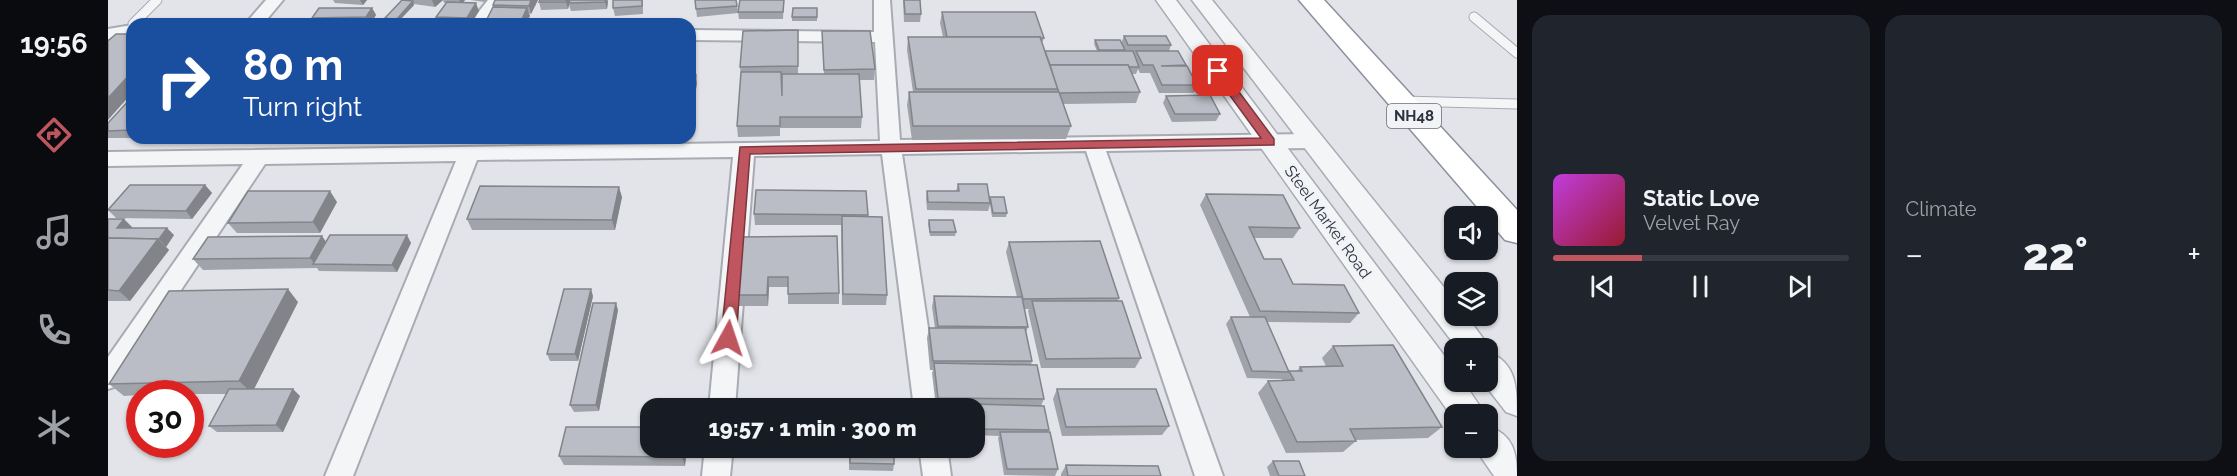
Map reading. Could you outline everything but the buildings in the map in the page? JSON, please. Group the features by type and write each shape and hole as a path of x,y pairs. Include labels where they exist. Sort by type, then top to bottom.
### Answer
{"highway":[{"name":"NH48","path":"1290,0 1397,127 1472,206"},
{"name":"NH48","path":"1311,0 1517,231"},
{"path":"1498,233 1517,253"}],"street":[{"path":"259,18 275,0"},
{"path":"483,18 497,0"},
{"path":"882,0 891,148 926,398"},
{"name":"Steel Market Road","path":"1166,0 1462,404"},
{"path":"1202,0 1467,338"},
{"path":"108,34 126,29"},
{"path":"696,35 883,37"},
{"path":"108,159 1312,141"},
{"path":"1094,145 1209,476"},
{"path":"723,398 744,150"},
{"path":"339,476 469,154"},
{"path":"108,378 259,157"},
{"path":"1498,377 1517,402"},
{"path":"1498,454 1514,476"},
{"path":"716,476 718,458"},
{"path":"935,458 937,476"}],"lane":[{"path":"140,18 157,0"},
{"path":"1474,17 1517,53"},
{"path":"1401,101 1517,104"}],"route":[{"path":"728,338 744,150 1270,142 1218,71"}]}
